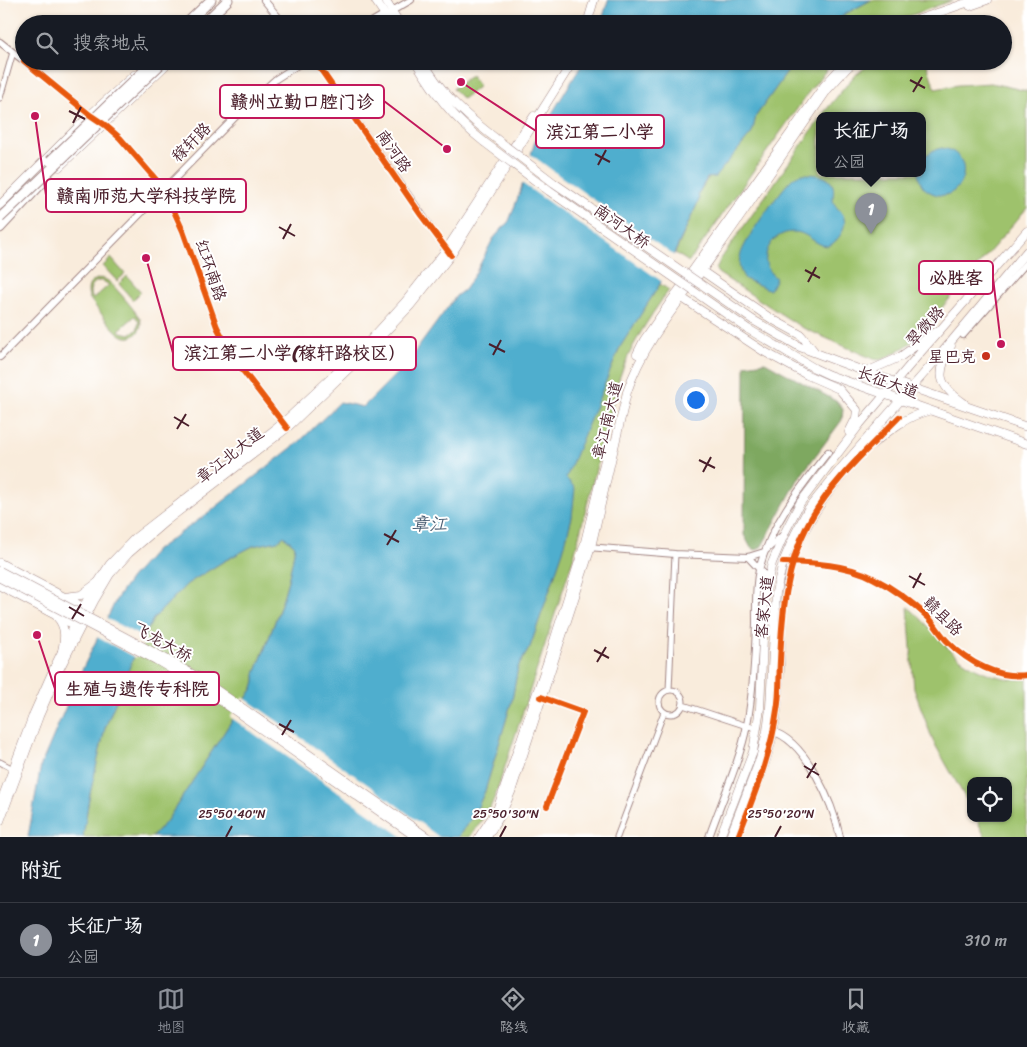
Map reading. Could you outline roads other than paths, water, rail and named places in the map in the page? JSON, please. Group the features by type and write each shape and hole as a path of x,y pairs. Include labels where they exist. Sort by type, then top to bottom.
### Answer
{"highway":[{"path":"195,15 211,0"},
{"path":"203,15 219,0"},
{"path":"212,15 228,0"},
{"path":"0,210 138,70"},
{"path":"90,118 144,70"},
{"path":"0,218 155,70"},
{"path":"0,228 42,183"}],"main road":[{"path":"218,15 234,0"},
{"path":"375,0 388,13"},
{"path":"385,0 388,13"},
{"path":"590,15 594,0"},
{"path":"594,15 598,0"},
{"path":"932,15 975,0"},
{"path":"944,15 987,0"},
{"path":"0,224 161,70"},
{"name":"南河大桥","path":"420,70 451,114 484,142 590,220 748,329"},
{"name":"南河大桥","path":"428,70 446,95 467,116 490,134 554,183 753,320"},
{"name":"章江北大道","path":"449,252 563,70"},
{"name":"章江北大道","path":"87,608 110,574 129,553 285,426 406,302 449,252 568,70"},
{"name":"章江南大道","path":"679,296 696,267 824,86 839,70"},
{"name":"章江南大道","path":"487,837 502,813 510,792 588,547 613,427 630,369 644,340 679,296 828,89 845,70"},
{"path":"0,204 90,118"},
{"name":"翠微路","path":"884,395 1027,232"},
{"name":"翠微路","path":"911,388 961,334 1027,252"},
{"path":"696,267 764,314 801,335 816,352"},
{"path":"679,296 754,346 839,389 857,410 855,421 831,455"},
{"name":"长征大道","path":"753,320 792,343 866,372 1027,427"},
{"path":"866,372 900,357 945,325"},
{"name":"长征大道","path":"748,329 814,368 839,379 1027,444"},
{"path":"961,334 942,365 941,376 949,391 972,408"},
{"path":"789,353 803,372"},
{"path":"821,381 839,379"},
{"name":"客家大道","path":"730,837 771,731 770,708 776,592 783,562 808,509 911,388"},
{"name":"客家大道","path":"720,837 753,752 758,728 765,592 772,563 800,503 831,455 884,395"},
{"path":"842,467 911,417 929,411"},
{"name":"章江北大道","path":"0,804 34,714 62,651 87,608 97,583 118,554 135,538 285,426"},
{"name":"章江南大道","path":"479,837 497,810 505,790 588,547"},
{"path":"0,563 87,608"},
{"name":"飞龙大桥","path":"0,571 201,679 427,837"},
{"name":"飞龙大桥","path":"0,578 156,660 198,685 416,837"},
{"path":"64,596 81,595 97,583"},
{"path":"0,586 77,627"},
{"path":"56,616 61,621 64,631 62,651"},
{"name":"章江北大道","path":"0,821 39,716 77,627"}],"street":[{"path":"264,0 276,15"},
{"path":"384,15 410,0"},
{"name":"红环南路","path":"0,42 13,52"},
{"path":"0,98 13,52"},
{"name":"红环南路","path":"34,70 90,118 105,124 120,138 164,189 183,231 217,327 234,358 285,426"},
{"name":"稼轩路","path":"0,358 249,103 276,79 290,70"},
{"name":"南河路","path":"321,70 449,252"},
{"path":"961,334 1027,262"},
{"path":"738,837 766,766 771,731 778,707 785,592 796,552 817,509 849,468 899,417"},
{"path":"709,837 747,726 751,695 756,590 766,550 776,526 792,498 831,455"},
{"path":"588,547 675,554 748,557 766,550 785,533"},
{"path":"669,690 675,554"},
{"path":"748,557 760,569 767,584"},
{"name":"赣县路","path":"783,562 859,571 874,578 916,607 948,642 966,657 1003,675 1027,675"},
{"path":"669,690 680,694 683,704 677,713 670,714 664,712 659,704 660,698 669,690"},
{"path":"541,697 583,712 547,806"},
{"path":"683,704 758,728"},
{"path":"618,837 664,712"},
{"path":"771,731 793,743 810,768 833,810 840,837"},
{"path":"0,762 13,769"}],"water":[{"path":"608,0 871,0 844,15 604,15"},
{"name":"章江","path":"578,70 789,70 756,116 752,133 715,177 707,178 698,194 699,200 660,284 620,347 566,478 575,488 572,517 563,551 530,647 518,667 512,700 485,791 475,813 458,837 152,837 166,822 253,688 255,674 279,611 292,562 295,546 284,536 278,541 253,546 187,584 153,619 132,661 105,728 89,798 83,837 28,837 41,765 79,676 117,598 131,578 156,550 207,514 299,442 340,402 363,407 406,364 456,296 464,290 475,274 493,239 509,221 535,141"},
{"path":"942,148 954,152 961,160 964,169 962,179 958,187 950,193 941,195 930,192 920,181 919,177 926,177 926,155"},
{"path":"811,174 828,179 833,186 834,203 842,213 845,222 838,238 828,246 819,244 798,232 785,233 777,237 768,249 766,257 766,264 776,278 770,290 745,279 740,268 740,257 755,228 771,205 792,179 797,176"}],"place":[{"name":"滨江第二小学","path":"461,82"},
{"name":"赣南师范大学科技学院","path":"35,116"},
{"name":"赣州立勤口腔门诊","path":"447,149"},
{"name":"长征广场","path":"871,234"},
{"name":"滨江第二小学(稼轩路校区）","path":"146,258"},
{"name":"必胜客","path":"1001,344"},
{"name":"星巴克","path":"986,356"},
{"name":"生殖与遗传专科院","path":"37,635"}]}
